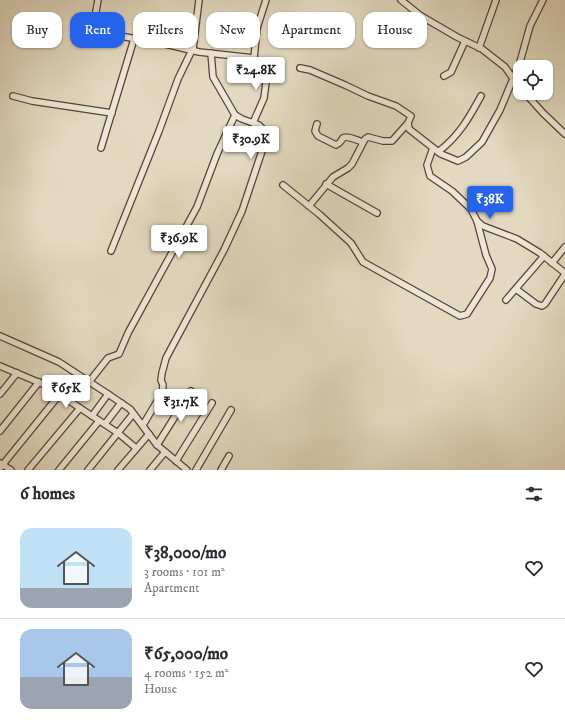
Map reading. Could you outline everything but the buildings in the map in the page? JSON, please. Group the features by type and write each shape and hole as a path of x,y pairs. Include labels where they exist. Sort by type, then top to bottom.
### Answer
{"street":[{"path":"98,0 93,28 96,32 133,39"},
{"path":"111,251 178,79 192,50 199,0"},
{"path":"253,123 264,98 266,84 266,79 254,58 257,28 262,8 266,0"},
{"path":"401,0 421,16 480,48 505,67 513,78 500,110 482,142 466,157 458,160 450,158 436,150 409,129 408,123"},
{"path":"410,7 413,0"},
{"path":"480,48 496,0"},
{"path":"521,60 530,26 543,0"},
{"path":"444,76 451,72 465,41"},
{"path":"101,148 133,42"},
{"path":"183,48 254,58"},
{"path":"143,425 162,393 163,385 161,380 166,358 220,257 242,211 266,139 266,132 259,125 235,115 213,78 211,53"},
{"path":"300,68 310,70 368,96 396,106 411,116 408,123 392,141 383,141 368,137 363,142 352,164 333,177 309,206"},
{"path":"13,96 32,101 112,113"},
{"path":"283,185 351,243 360,259 364,262 460,316 467,314 490,278 492,270 486,255 477,221 470,209 452,191 430,176 426,165 436,150 450,142 460,131 468,120 481,96"},
{"path":"531,100 565,134"},
{"path":"89,382 108,358 119,354 132,326 197,208 217,154 235,115"},
{"path":"317,124 316,134 331,143 338,144 346,137 363,142"},
{"path":"326,184 377,213"},
{"path":"477,221 483,226 517,239 544,256 565,273 545,304 542,306 536,304 516,289"},
{"path":"552,263 565,247"},
{"path":"506,300 544,256"},
{"path":"0,336 58,362 121,403 143,425 157,445 183,469"},
{"path":"0,366 39,382 60,394 118,433 136,448"},
{"path":"0,394 17,372"},
{"path":"0,431 39,382"},
{"path":"157,445 191,391"},
{"path":"11,470 1,466 60,394"},
{"path":"92,416 108,394"},
{"path":"104,424 121,403"},
{"path":"176,461 212,404"},
{"path":"28,470 80,408"},
{"path":"196,470 231,410"},
{"path":"88,470 133,414"},
{"path":"59,470 99,421"},
{"path":"118,470 149,434"},
{"path":"150,470 165,452"},
{"path":"221,470 229,456"}]}
